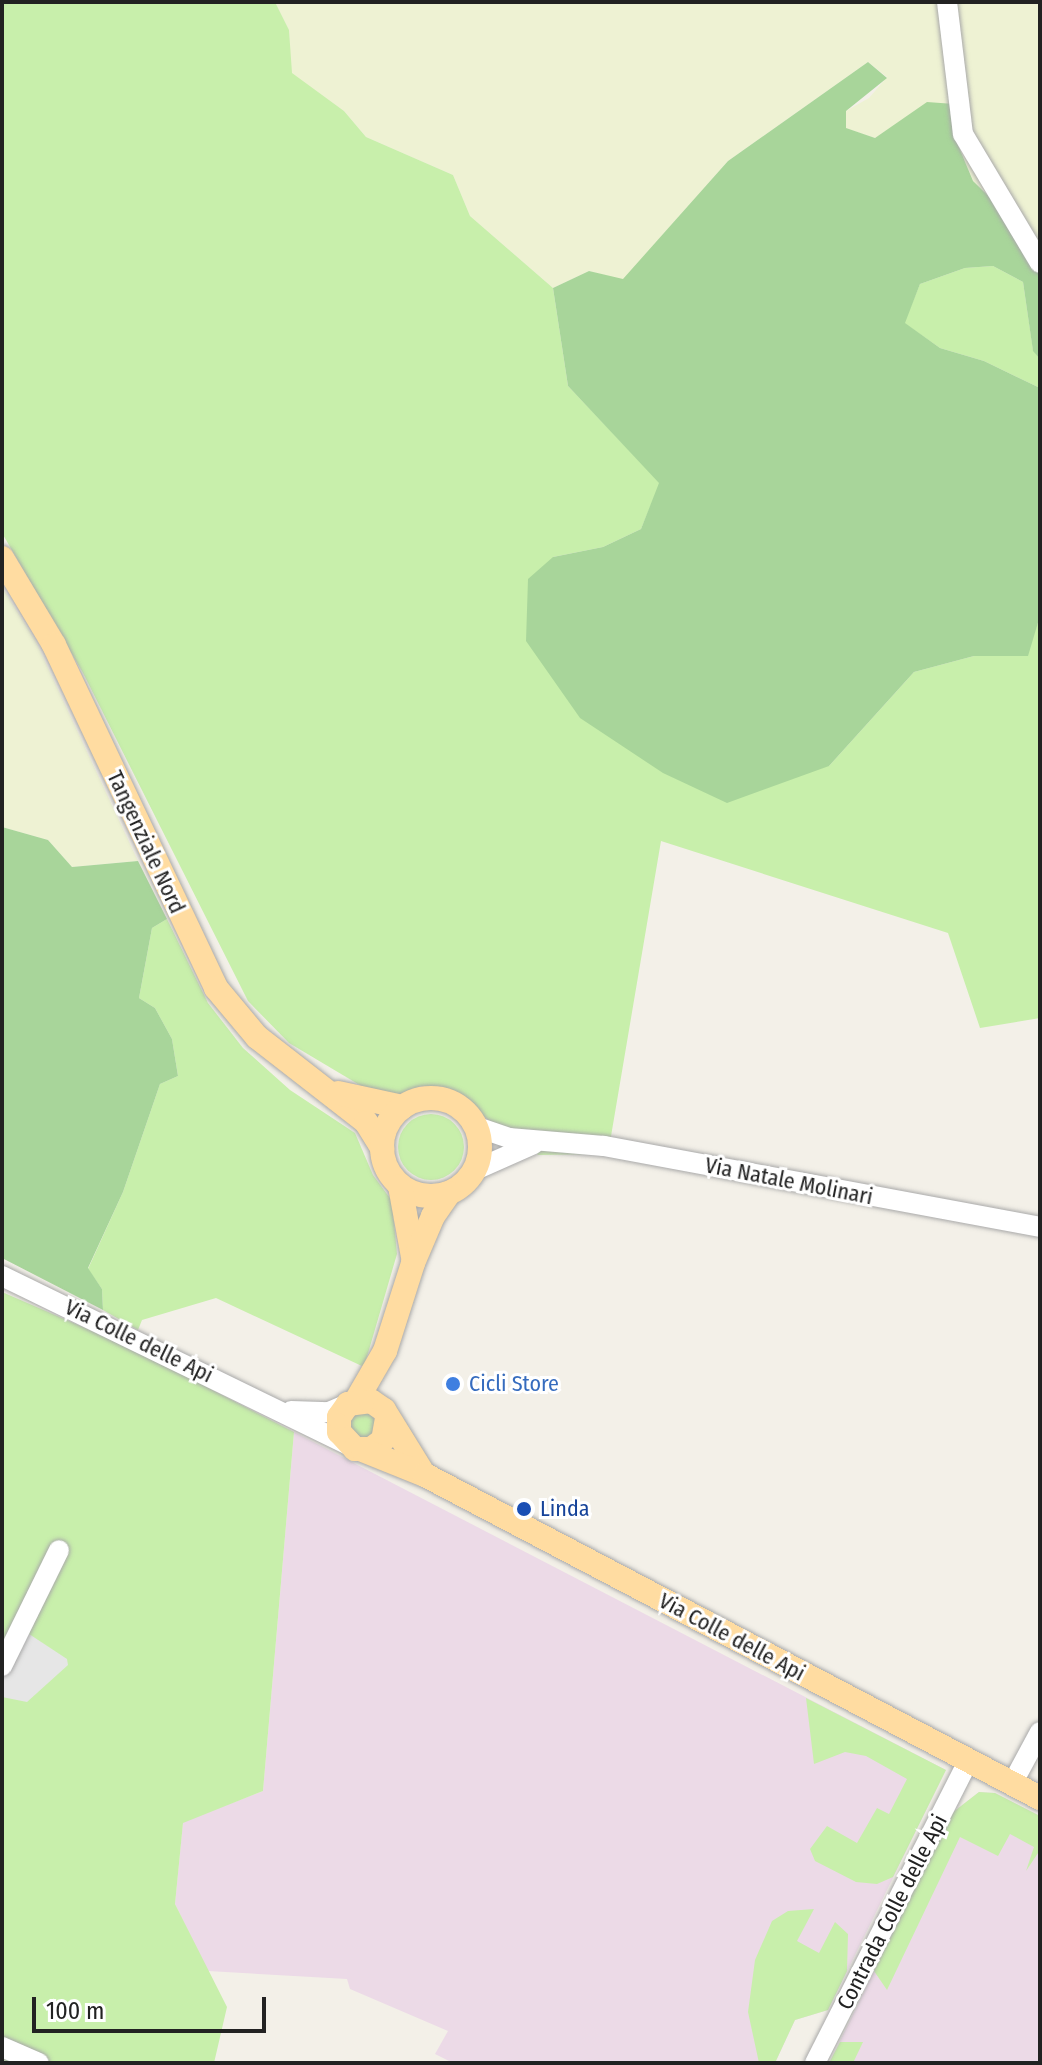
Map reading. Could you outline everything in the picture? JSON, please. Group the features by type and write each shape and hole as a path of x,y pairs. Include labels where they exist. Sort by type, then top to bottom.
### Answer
{"main road":[{"name":"Tangenziale Nord","path":"2,558 54,645 216,988 257,1037 332,1091 366,1122 382,1148"},
{"name":"Tangenziale Nord","path":"332,1091 402,1107"},
{"path":"385,1351 386,1414 383,1440 355,1448 338,1424 385,1351 413,1263 433,1216 449,1193 475,1170 480,1156 477,1127 469,1115 444,1099 429,1097 402,1107 384,1132 384,1162 400,1186 413,1232 413,1263"},
{"path":"400,1186 415,1194 449,1193"},
{"path":"352,1402 371,1401 386,1414"},
{"name":"Via Colle delle Api","path":"386,1414 425,1475"},
{"name":"Via Colle delle Api","path":"355,1448 425,1475 1040,1798"}],"street":[{"path":"947,2 963,134 1040,263"},
{"name":"Via Natale Molinari","path":"477,1127 538,1143 604,1146 1040,1227"},
{"name":"Via Natale Molinari","path":"475,1170 538,1143"},
{"name":"Via Colle delle Api","path":"2,1276 355,1448"},
{"name":"Via Colle delle Api","path":"275,1408 312,1413 352,1402"},
{"path":"2,1666 59,1550"},
{"path":"1012,1784 1040,1732"},
{"name":"Contrada Colle delle Api","path":"815,2063 968,1761"},
{"path":"2,2047 39,2063"}],"shaded area":[{"path":"294,1432 946,1770 828,2010 795,2020 775,2063 453,2063 435,2054 448,2031 350,1989 347,1979 208,1971 175,1904 183,1822 263,1791"},
{"path":"23,1630 67,1659 68,1665 27,1702 2,1697 2,1666"},
{"path":"979,1792 995,1793 1040,1816 1040,2063 829,2063 952,1813"}],"green space":[{"path":"2,2 275,2 289,30 292,73 344,111 366,137 453,175 470,216 553,288 568,386 660,483 641,529 603,547 553,557 829,766 914,672 974,656 1027,655 1040,616 1040,1018 980,1028 948,933 661,841 608,1154 538,1155 516,1131 494,1124 449,1090 421,1086 398,1096 373,1093 289,1043 248,1001 83,673 2,533"},
{"path":"275,2 1040,2 1040,272 1012,219 973,181 956,140 895,125 875,138 845,128 846,111 869,98 887,77 868,62 728,161 623,280 589,271 553,288 470,216 453,175 366,137 344,111 291,73 289,30"},
{"path":"868,62 887,78 846,111 846,128 875,138 927,102 954,104 956,140 973,181 1012,219 1040,272 1040,359 1033,351 1023,282 993,266 965,268 920,284 905,323 940,348 984,361 1040,388 1040,616 1028,656 974,656 914,672 829,766 727,803 663,773 580,718 526,641 528,579 553,557 603,547 641,529 659,483 568,386 553,288 589,271 623,279 728,161"},
{"path":"993,266 1023,282 1033,350 1040,359 1040,388 984,361 940,348 904,323 920,284 965,268"},
{"path":"2,587 35,640 138,861 72,867 48,840 2,827"},
{"path":"2,827 48,840 72,867 138,861 167,919 152,928 139,998 155,1008 172,1039 178,1076 160,1084 123,1192 88,1268 102,1289 103,1310 2,1258"},
{"path":"167,919 208,1003 243,1048 290,1090 355,1133 373,1175 392,1201 397,1254 364,1367 216,1298 142,1320 138,1330 103,1310 102,1289 88,1269 123,1192 160,1084 178,1076 172,1039 155,1008 139,998 152,928"},
{"path":"431,1114 444,1116 459,1129 464,1147 462,1160 449,1175 431,1180 418,1178 403,1165 398,1147 400,1134 413,1119"},
{"path":"2,1292 129,1347 294,1432 263,1791 183,1823 175,1904 227,2007 214,2063 2,2063"},
{"path":"363,1412 372,1416 376,1425 372,1434 363,1438 354,1434 350,1425 354,1416"},
{"path":"806,1698 946,1770 893,1877 877,1884 856,1882 815,1861 810,1849 827,1826 857,1843 877,1808 889,1814 907,1779 866,1756 845,1752 814,1764"},
{"path":"979,1792 995,1793 1040,1816 1040,1850 1026,1871 1034,1847 1010,1834 998,1856 960,1837 887,1990 874,1971 952,1813"},
{"path":"814,1909 797,1941 819,1953 835,1922 848,1934 847,1971 828,2010 795,2020 775,2063 759,2063 748,2012 755,1960 772,1921 788,1911"},
{"path":"840,2042 863,2042 853,2063 829,2063"}],"place":[{"name":"Cicli Store","path":"453,1384"},
{"name":"Linda","path":"524,1509"}]}
